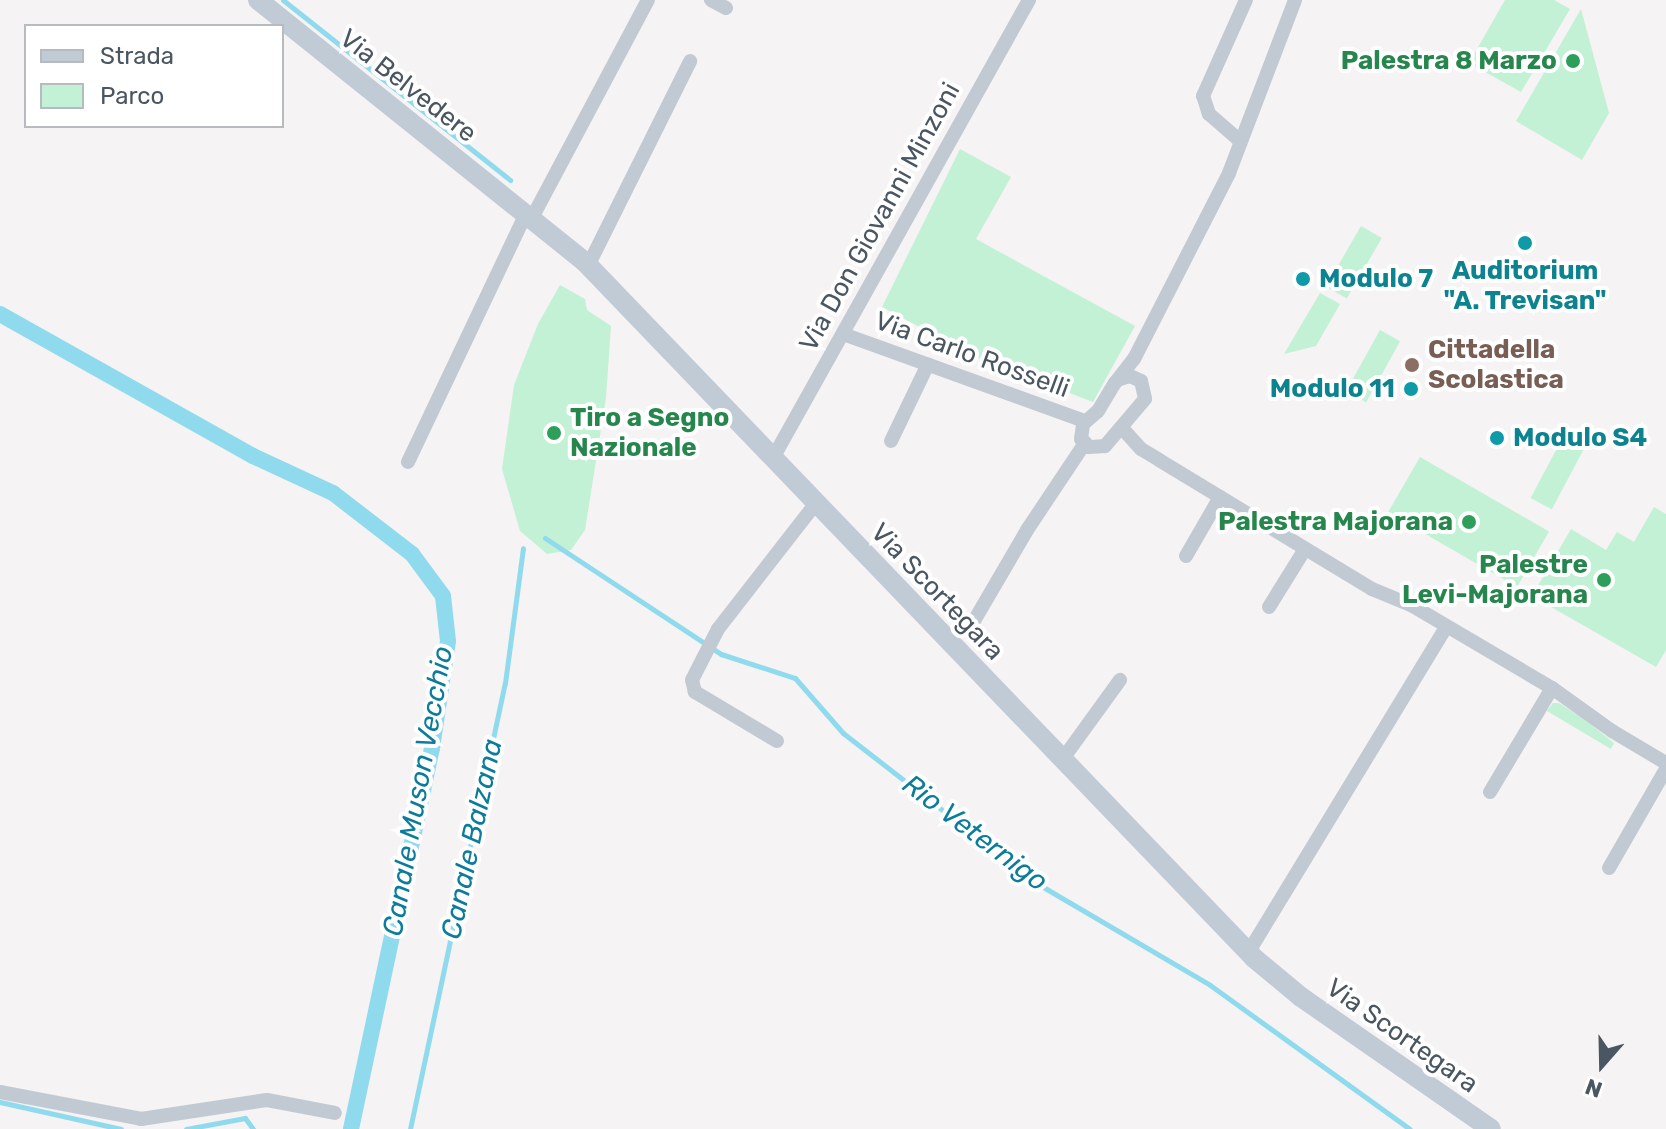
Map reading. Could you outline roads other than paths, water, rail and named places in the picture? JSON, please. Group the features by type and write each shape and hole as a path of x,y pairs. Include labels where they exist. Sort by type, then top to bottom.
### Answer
{"street":[{"name":"Via Belvedere","path":"258,0 529,216"},
{"path":"408,462 529,216 648,0"},
{"path":"711,0 726,8"},
{"name":"Via Don Giovanni Minzoni","path":"773,458 1029,0"},
{"path":"1239,140 1209,114 1203,96 1246,0"},
{"name":"Via Carlo Rosselli","path":"1085,443 1080,433 1085,421 1098,411 1134,359 1229,173 1239,140 1295,0"},
{"path":"588,266 690,61"},
{"name":"Via Scortegara","path":"529,216 588,266 1248,953 1301,997 1491,1129"},
{"name":"Via Carlo Rosselli","path":"843,334 1085,421"},
{"path":"971,626 1027,530 1085,443 1100,448 1109,442 1145,399 1134,359"},
{"path":"891,441 928,364"},
{"path":"1120,379 1130,376 1141,381"},
{"path":"1122,428 1141,449 1305,549 1552,688 1612,731 1666,763"},
{"path":"1109,442 1141,449"},
{"path":"1186,556 1220,497"},
{"path":"777,741 695,692 692,680 714,637 816,503"},
{"path":"1269,607 1305,549"},
{"path":"1248,953 1446,627"},
{"path":"1062,760 1120,680"},
{"path":"1490,792 1552,688"},
{"path":"1609,868 1666,769"},
{"path":"0,1092 141,1119 267,1100 335,1113"}],"waterway":[{"path":"283,0 510,180"},
{"name":"Canale Muson Vecchio","path":"0,314 253,456 333,493 412,554 443,596 448,641 432,748 351,1129"},
{"name":"Rio Veternigo","path":"545,538 721,654 795,678 843,733 1038,884 1210,985 1410,1129"},
{"name":"Canale Balzana","path":"410,1129 505,683 523,548"},
{"path":"0,1102 121,1129"},
{"path":"186,1129 245,1118 253,1129"}],"place":[{"name":"Palestra 8 Marzo","path":"1573,61"},
{"name":"Auditorium \"A. Trevisan\"","path":"1525,243"},
{"name":"Modulo 7","path":"1303,279"},
{"name":"Cittadella Scolastica","path":"1412,365"},
{"name":"Modulo 11","path":"1411,389"},
{"name":"Tiro a Segno Nazionale","path":"554,433"},
{"name":"Modulo S4","path":"1497,438"},
{"name":"Palestra Majorana","path":"1469,522"},
{"name":"Palestre Levi-Majorana","path":"1604,580"}]}
